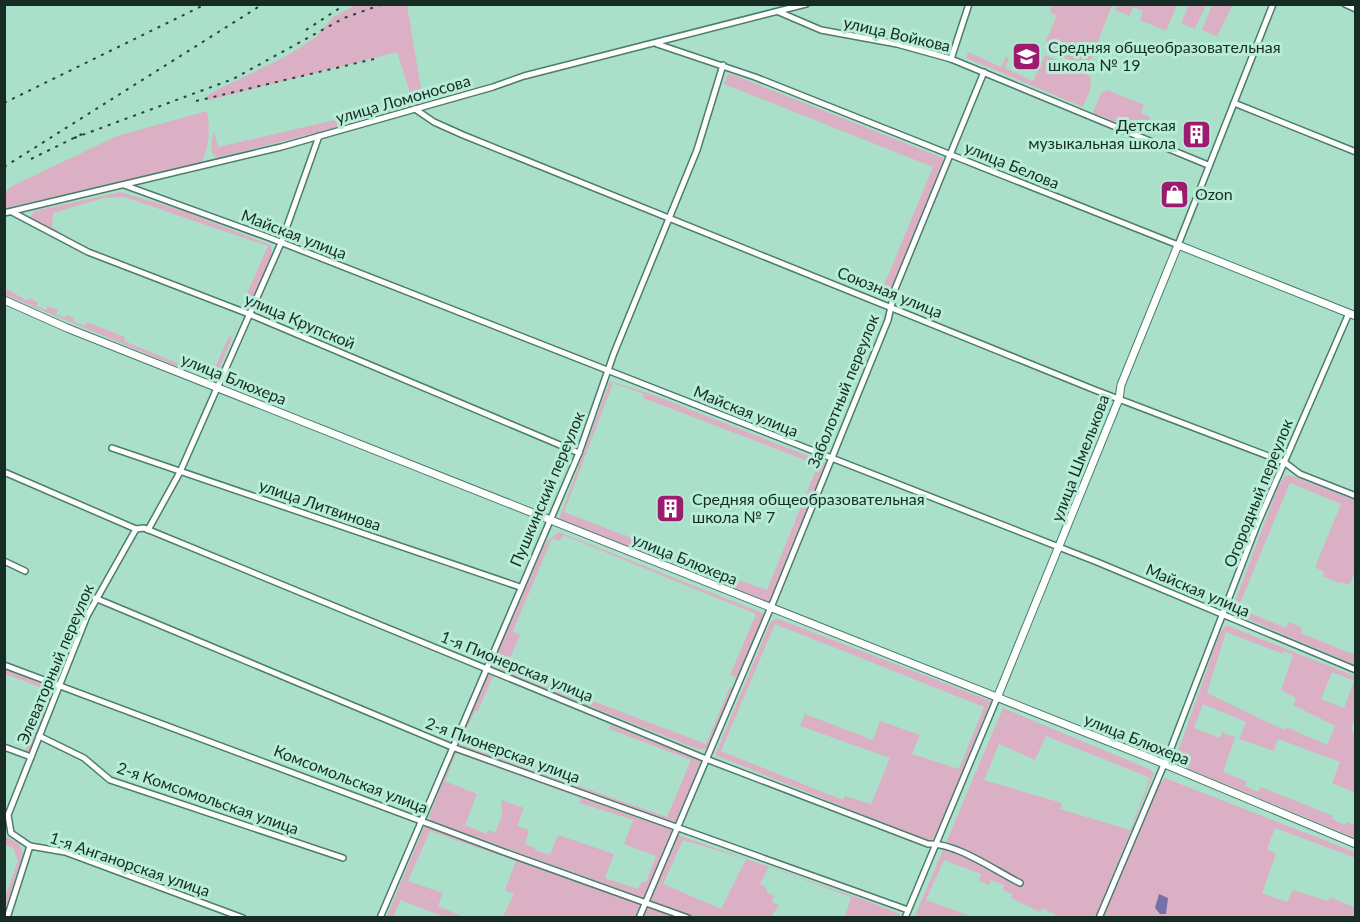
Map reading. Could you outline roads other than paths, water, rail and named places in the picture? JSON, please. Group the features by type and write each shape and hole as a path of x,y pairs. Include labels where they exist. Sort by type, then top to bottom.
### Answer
{"street":[{"name":"улица Ломоносова","path":"4,213 319,136 494,87 524,76 657,44 806,4"},
{"path":"951,59 969,4"},
{"name":"улица Шмелькова","path":"904,918 1060,548 1119,399 1121,385 1273,4"},
{"path":"1345,4 1356,9"},
{"name":"улица Войкова","path":"779,12 821,30 905,46 951,59 1208,165"},
{"name":"улица Белова","path":"657,44 723,65 1352,314"},
{"name":"Пушкинский переулок","path":"380,918 579,453 608,372 697,150 723,65"},
{"name":"Заболотный переулок","path":"639,918 770,608 891,306 895,289 984,72"},
{"path":"1234,103 1356,152"},
{"name":"Союзная улица","path":"415,109 451,131 1119,399 1284,462 1300,474 1356,496"},
{"path":"148,530 180,472 281,243 319,136"},
{"name":"Майская улица","path":"124,185 281,243 1060,548 1356,670"},
{"name":"улица Крупской","path":"12,212 88,252 249,314 579,453"},
{"name":"улица Блюхера","path":"4,300 67,328 1164,763 1356,844"},
{"name":"Огородный переулок","path":"1099,918 1164,763 1284,462 1352,314"},
{"name":"улица Литвинова","path":"112,448 520,587"},
{"name":"1-я Пионерская улица","path":"4,472 136,529 148,530 706,759 928,844 937,843 954,849 1020,883"},
{"name":"Элеваторный переулок","path":"8,815 96,598 136,529"},
{"path":"4,561 25,571"},
{"name":"2-я Пионерская улица","path":"96,598 452,747 908,910"},
{"name":"Комсомольская улица","path":"4,664 422,819 504,852 688,918"},
{"name":"2-я Комсомольская улица","path":"39,736 84,758 110,780 343,858"},
{"path":"4,747 31,757"},
{"name":"1-я Анганорская улица","path":"8,815 8,832 30,846 65,852 243,918"},
{"path":"7,918 30,846"}],"railway":[{"path":"4,103 206,4"},
{"path":"4,167 263,4"},
{"path":"306,30 346,4"},
{"path":"74,138 233,79 344,18 383,4"},
{"path":"196,101 374,59"},
{"path":"31,159 82,134"}],"place":[{"name":"Средняя общеобразовательная школа № 19","path":"1027,56"},
{"name":"Детская музыкальная школа","path":"1197,134"},
{"name":"Ozon","path":"1174,194"},
{"name":"Средняя общеобразовательная школа № 7","path":"671,508"}]}
